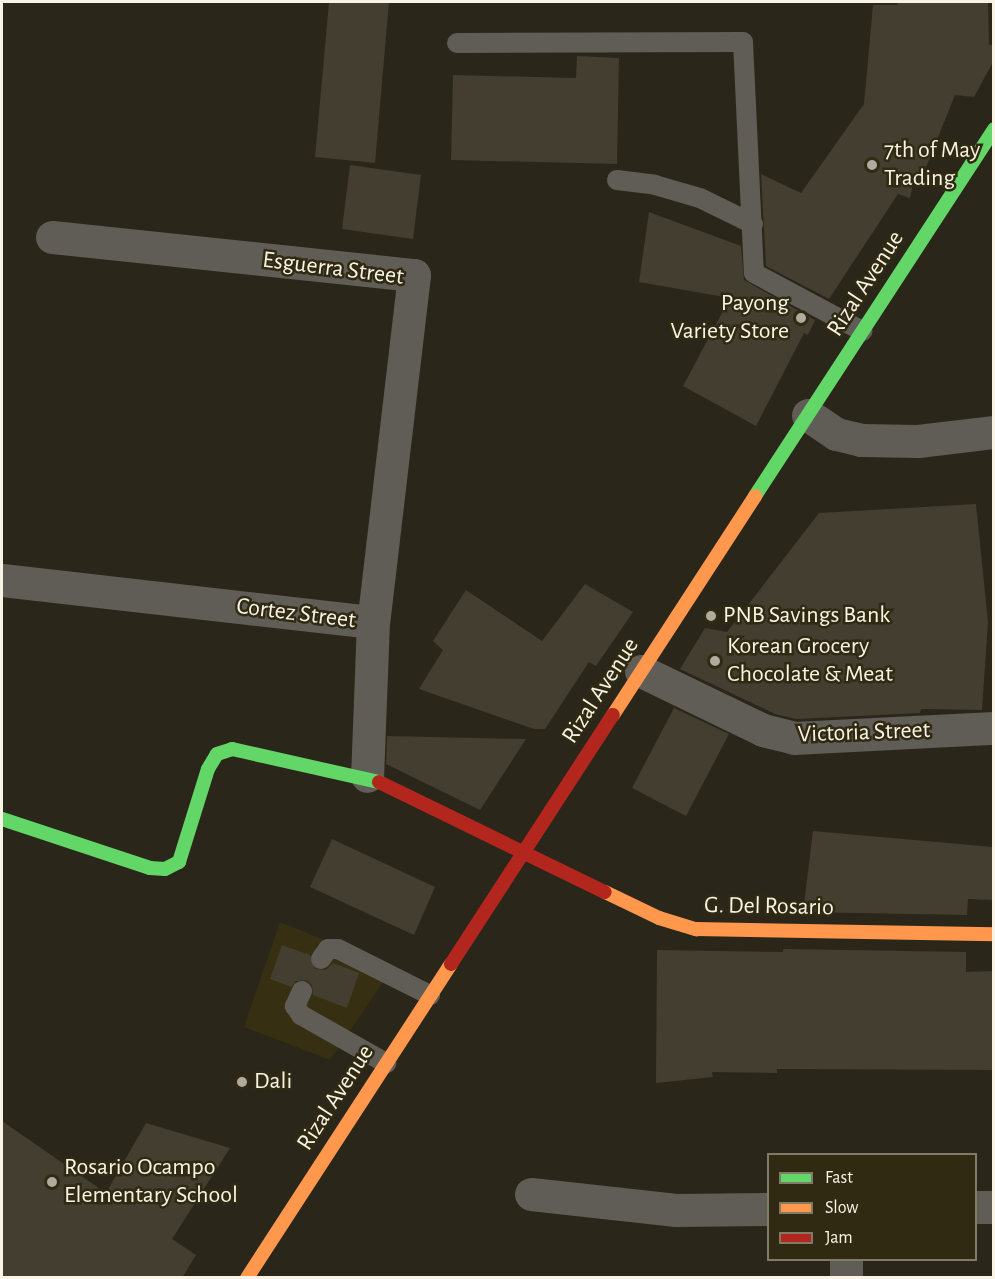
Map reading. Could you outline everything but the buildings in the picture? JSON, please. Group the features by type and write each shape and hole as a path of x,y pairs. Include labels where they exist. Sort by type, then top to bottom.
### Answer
{"main road":[{"name":"Rizal Avenue","path":"247,1278 993,129"},
{"path":"2,819 150,868 165,869 179,862 208,769 217,754 232,749 367,776 522,853"},
{"name":"G. Del Rosario","path":"522,853 658,918 696,929 993,934"}],"street":[{"name":"Esguerra Street","path":"52,237 414,275 373,622"},
{"path":"808,414 836,434 861,440 918,441 993,432"},
{"name":"Cortez Street","path":"2,580 373,622 367,776"},
{"name":"Victoria Street","path":"641,671 763,730 794,738 993,728"},
{"path":"531,1194 676,1210 767,1209"},
{"path":"977,1207 993,1207"},
{"path":"846,1261 846,1278"}],"lane":[{"path":"457,43 743,42 754,273 862,331"},
{"path":"616,180 655,185 700,198 753,224"},
{"path":"321,959 328,949 338,949 430,995"},
{"path":"302,992 295,1005 301,1016 386,1063"}],"shaded area":[{"path":"280,922 393,968 330,1060 244,1027"}],"traffic: fast":[{"path":"755,496 994,129"},
{"path":"2,819 150,868 165,869 179,862 208,769 217,754 232,749 379,782"}],"traffic: slow":[{"path":"613,715 755,496"},
{"path":"605,892 659,918 696,929 994,934"},
{"path":"247,1278 451,964"}],"traffic: jam":[{"path":"451,964 613,715"},
{"path":"379,782 605,892"}],"place":[{"name":"7th of May Trading","path":"872,165"},
{"name":"Payong Variety Store","path":"801,318"},
{"name":"PNB Savings Bank","path":"711,616"},
{"name":"Korean Grocery Chocolate & Meat","path":"715,661"},
{"name":"Dali","path":"242,1082"},
{"name":"Rosario Ocampo Elementary School","path":"52,1182"}]}
